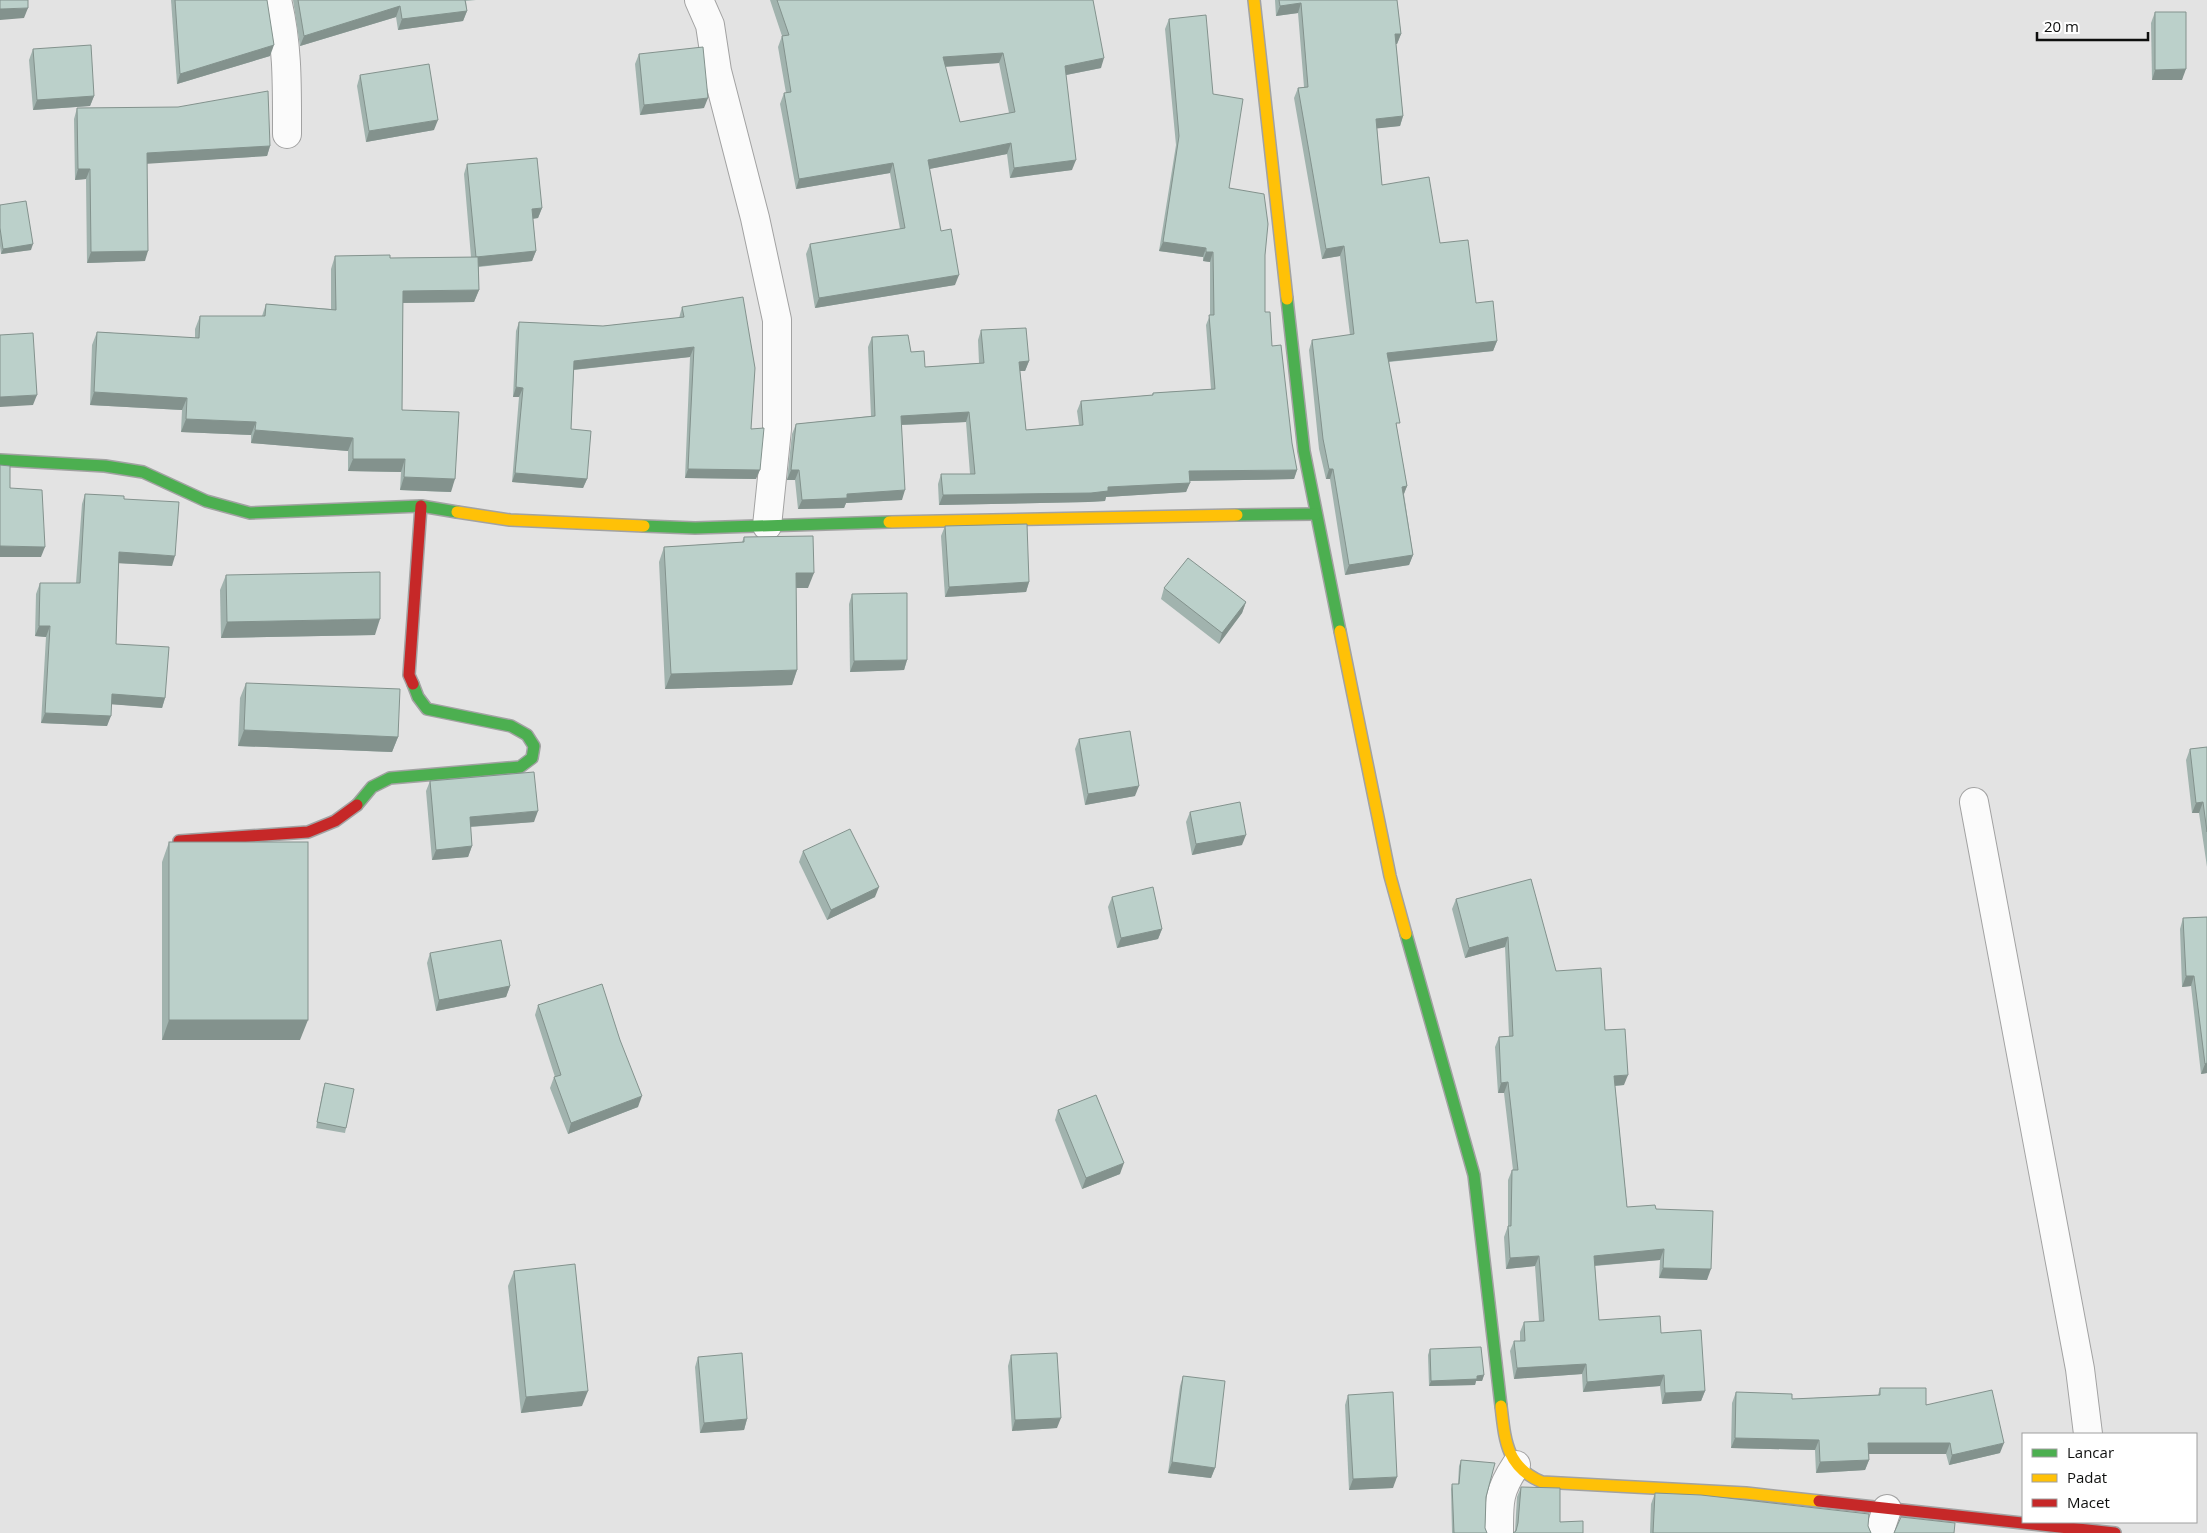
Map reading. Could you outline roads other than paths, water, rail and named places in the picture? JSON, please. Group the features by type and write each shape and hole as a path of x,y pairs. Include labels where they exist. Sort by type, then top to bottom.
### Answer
{"street":[{"path":"277,0 282,19 287,68 287,134"},
{"path":"699,0 710,25 717,71 755,218 777,320 777,429 767,526"},
{"path":"1254,0 1304,451 1390,876 1474,1174 1504,1432 1509,1454 1525,1476 1542,1482 1746,1493 1883,1521 2097,1530"},
{"path":"0,460 105,466 143,472 206,501 250,513 421,506 510,520 695,528 961,520 1316,514"},
{"path":"178,841 308,832 335,821 355,807 372,787 390,778 520,767 532,758 534,746 527,735 511,726 427,709 418,697 409,675 421,506"},
{"path":"1974,802 2078,1360 2088,1433"},
{"path":"1499,1533 1499,1499 1505,1481 1516,1465"}]}
